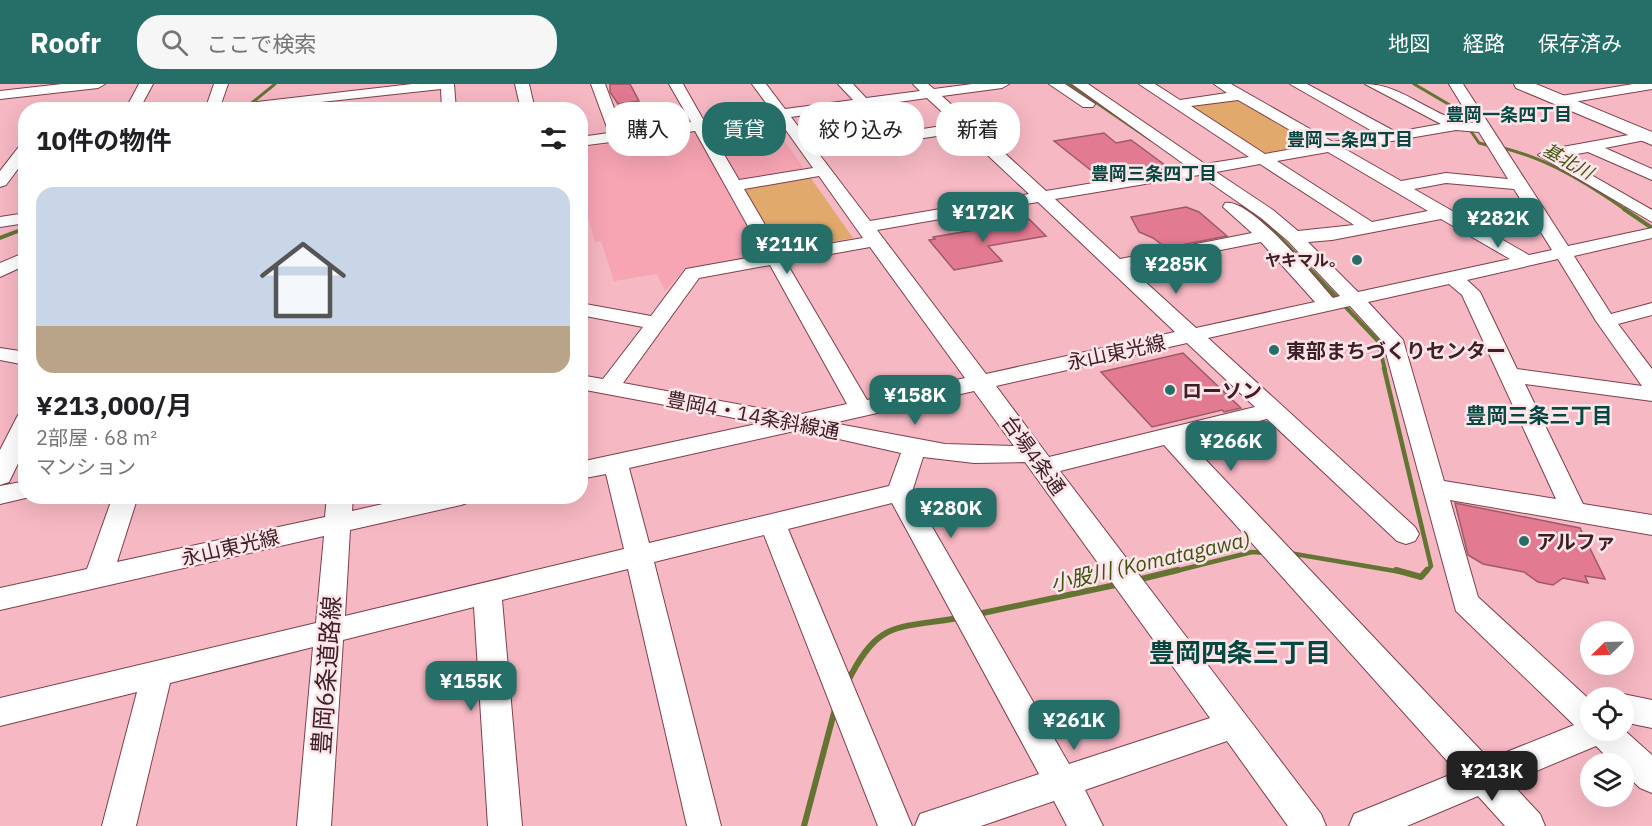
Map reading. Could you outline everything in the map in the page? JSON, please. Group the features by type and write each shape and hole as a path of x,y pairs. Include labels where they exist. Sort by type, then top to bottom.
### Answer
{"main road":[{"path":"1522,84 1648,138"}],"street":[{"path":"0,95 98,84"},
{"path":"136,102 146,84"},
{"path":"215,102 221,84"},
{"path":"291,102 296,84"},
{"path":"447,84 448,102"},
{"path":"309,102 371,89 454,84"},
{"path":"522,84 526,102"},
{"path":"598,84 606,105"},
{"path":"676,84 860,408"},
{"name":"台場4条通","path":"759,84 772,102"},
{"path":"845,84 862,102"},
{"path":"868,102 926,89 1002,84"},
{"path":"1056,84 1192,171 1266,214 1294,237 1343,302"},
{"path":"1079,84 1192,171 1248,219 1264,236 1393,340 1466,603 1580,705"},
{"path":"1146,84 1370,228"},
{"path":"1221,84 1527,261"},
{"path":"1297,84 1395,136"},
{"path":"1372,84 1469,127 1498,147 1606,321 1652,384"},
{"path":"1456,84 1469,127"},
{"path":"1601,84 1643,101"},
{"path":"1561,100 1652,85"},
{"path":"58,102 69,87"},
{"path":"926,89 940,102"},
{"path":"1178,104 1241,95"},
{"name":"台場4条通","path":"786,122 798,138"},
{"path":"690,127 700,126"},
{"path":"608,388 693,273 775,259 869,234 1041,197 1395,136 1469,127"},
{"path":"1648,138 1546,155 1651,228"},
{"path":"588,141 606,139"},
{"path":"1590,147 1652,175"},
{"name":"台場4条通","path":"812,156 1309,826"},
{"path":"998,156 1406,534"},
{"path":"0,183 18,158"},
{"path":"733,186 823,171"},
{"path":"1398,187 1446,178 1521,185"},
{"path":"1294,237 1332,235 1443,213"},
{"path":"0,222 18,219"},
{"name":"永山東光線","path":"588,469 1454,278 1562,253 1651,228"},
{"path":"1116,265 1264,236"},
{"path":"0,271 18,261"},
{"path":"0,271 18,275"},
{"path":"1454,278 1470,292 1574,511"},
{"path":"1606,321 1652,309"},
{"path":"588,310 656,323"},
{"path":"0,354 18,357"},
{"path":"1510,375 1652,394"},
{"name":"豊岡4・14条斜線通","path":"588,384 797,422 915,447 973,456 1009,456 1037,460 1169,435 1272,410"},
{"path":"1169,435 1528,826"},
{"path":"0,476 18,437"},
{"path":"915,447 899,492 1086,826"},
{"path":"616,463 704,826"},
{"path":"1434,488 1652,525"},
{"path":"0,495 18,492"},
{"path":"0,712 639,558 899,492"},
{"path":"98,577 123,504"},
{"name":"永山東光線","path":"0,599 98,577 339,510 391,504"},
{"name":"豊岡6条道路線","path":"314,826 339,510"},
{"path":"773,525 895,826"},
{"path":"487,594 505,826"},
{"path":"119,826 157,674"},
{"path":"1634,710 1652,714"},
{"path":"932,826 1233,725"},
{"path":"1366,826 1580,738"},
{"path":"1611,741 1652,777"}],"shaded area":[{"path":"1240,98 1320,145 1264,154 1187,106"},
{"path":"702,131 702,156 786,156 786,143 803,167 800,170 722,182 762,253 684,270 665,291 657,274 614,281 601,241 595,242 588,218 588,147 606,144 606,156 690,156 690,133"},
{"path":"810,177 853,238 776,251 740,189"}],"building":[{"path":"610,84 630,84 639,101 617,102 610,92"},
{"path":"1104,133 1116,143 1131,140 1169,168 1102,179 1054,141"},
{"path":"1186,207 1199,212 1227,236 1166,248 1153,238 1139,232 1131,217"},
{"path":"1029,219 1046,236 988,246 1002,261 954,270 929,240 935,239 933,237 980,229 1000,221"},
{"name":"ローソン","path":"1183,353 1241,408 1224,412 1222,410 1152,427 1101,372"},
{"name":"アルファ","path":"1455,503 1580,528 1605,579 1585,576 1588,583 1563,578 1553,585 1538,582 1524,572 1483,564 1468,555"}],"waterway":[{"path":"253,102 275,84"},
{"name":"小股川 (Komatagawa)","path":"1069,84 1151,140"},
{"name":"基北川","path":"1414,84 1455,108 1479,143 1491,146"},
{"name":"基北川","path":"1499,147 1550,165 1624,209"},
{"name":"小股川 (Komatagawa)","path":"1241,204 1250,211"},
{"name":"小股川 (Komatagawa)","path":"1248,209 1265,222 1378,341 1385,370"},
{"name":"基北川","path":"1624,209 1652,228"},
{"path":"0,238 18,231"},
{"name":"小股川 (Komatagawa)","path":"1384,368 1431,566 1426,572"},
{"name":"小股川 (Komatagawa)","path":"1172,572 1252,552 1266,553"},
{"name":"小股川 (Komatagawa)","path":"1289,553 1401,572"},
{"name":"小股川 (Komatagawa)","path":"1137,580 1178,570"},
{"name":"小股川 (Komatagawa)","path":"1396,570 1421,577 1427,570"},
{"name":"小股川 (Komatagawa)","path":"978,614 1120,584"},
{"name":"小股川 (Komatagawa)","path":"847,683 868,648 890,631 958,618"},
{"name":"小股川 (Komatagawa)","path":"804,826 835,709"}],"place":[{"name":"ヤキマル。","path":"1357,260"},
{"name":"東部まちづくりセンター","path":"1274,350"},
{"name":"ローソン","path":"1170,390"},
{"name":"アルファ","path":"1524,541"}],"district":[{"name":"豊岡一条四丁目","path":"1509,114"},
{"name":"豊岡二条四丁目","path":"1350,139"},
{"name":"豊岡三条四丁目","path":"1154,173"},
{"name":"豊岡三条三丁目","path":"1539,415"},
{"name":"豊岡四条三丁目","path":"1240,652"}]}
